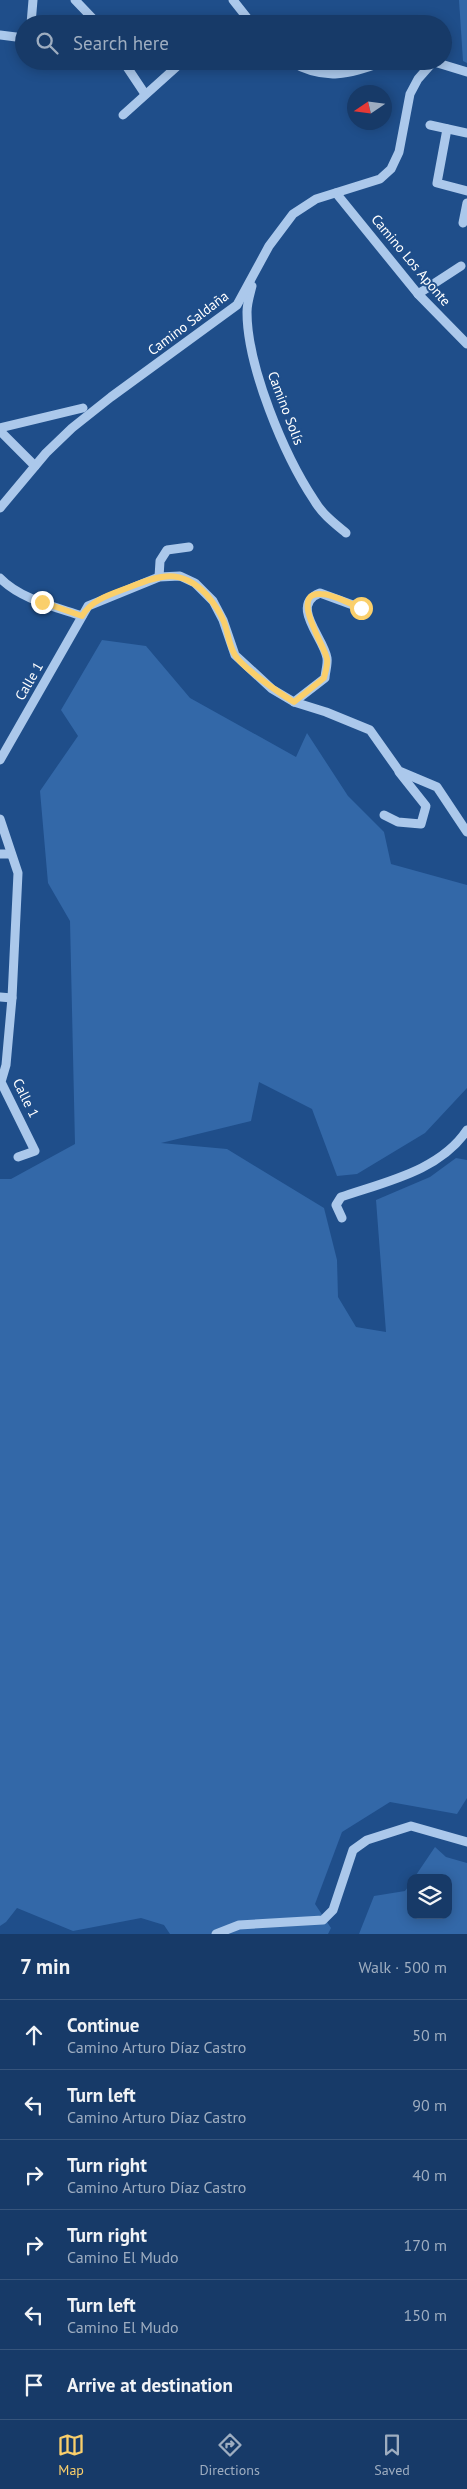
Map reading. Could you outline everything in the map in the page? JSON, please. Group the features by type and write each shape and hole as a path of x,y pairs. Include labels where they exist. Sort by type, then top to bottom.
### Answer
{"street":[{"path":"31,15 32,0"},
{"path":"76,0 90,15"},
{"path":"233,0 245,15"},
{"path":"0,35 15,37"},
{"path":"452,67 467,72"},
{"path":"129,70 145,94"},
{"path":"122,115 173,70"},
{"path":"311,70 321,74 351,74 361,70"},
{"name":"Camino Saldaña","path":"0,508 72,428 237,305 269,246 293,214 316,199 380,179 391,169 399,152 410,94 425,70"},
{"path":"430,125 467,133"},
{"path":"447,129 438,183 467,191"},
{"name":"Camino Los Aponte","path":"336,194 418,294 467,344"},
{"path":"463,223 467,204"},
{"path":"418,294 461,266"},
{"name":"Camino Solís","path":"254,276 246,310 249,343 266,403 313,500 328,518 346,533"},
{"path":"0,430 83,408"},
{"path":"0,430 36,466"},
{"path":"189,547 167,550 160,561 159,577 180,576 195,583 213,601 223,620 235,655 272,689 294,702 326,712 370,730 426,806 421,824 398,822 384,815"},
{"name":"Calle 1","path":"0,760 88,606 159,577"},
{"path":"0,578 6,585 42,602 82,616"},
{"path":"294,702 324,678 327,658 308,616 307,604 312,596 320,593 361,608"},
{"path":"399,771 437,787 467,832"},
{"name":"Calle 1","path":"0,819 18,873 12,998 6,1065 0,1082 35,1151 18,1157"},
{"path":"0,854 11,854"},
{"path":"0,997 12,998"},
{"path":"342,1218 336,1205 341,1197 425,1167 460,1141 467,1130"},
{"path":"216,1934 239,1925 323,1920 333,1910 354,1850 367,1840 411,1826 467,1842"}],"shaded area":[{"path":"459,0 467,0 467,63 463,61"},
{"path":"102,640 146,646 190,698 296,757 307,733 348,796 384,832 391,864 467,885 467,1088 425,1133 357,1174 337,1176 312,1109 259,1082 251,1121 161,1143 227,1149 324,1208 337,1260 338,1297 356,1327 386,1332 376,1200 430,1177 456,1158 467,1160 467,1798 457,1814 390,1802 342,1832 315,1904 331,1928 328,1934 170,1934 164,1925 141,1918 73,1931 17,1908 6,1922 0,1926 0,1179 11,1179 75,1144 70,921 48,883 40,791 78,736 61,710"},
{"path":"435,1847 446,1857 467,1863 467,1934 359,1934 374,1896 405,1891 407,1888 407,1919 452,1919 452,1874 417,1874"}],"route":[{"path":"42,602 82,616 88,606 131,587 159,577 180,576 195,583 213,601 223,620 235,655 272,689 294,702 324,678 327,658 308,616 307,604 312,596 320,593 361,608"}]}
